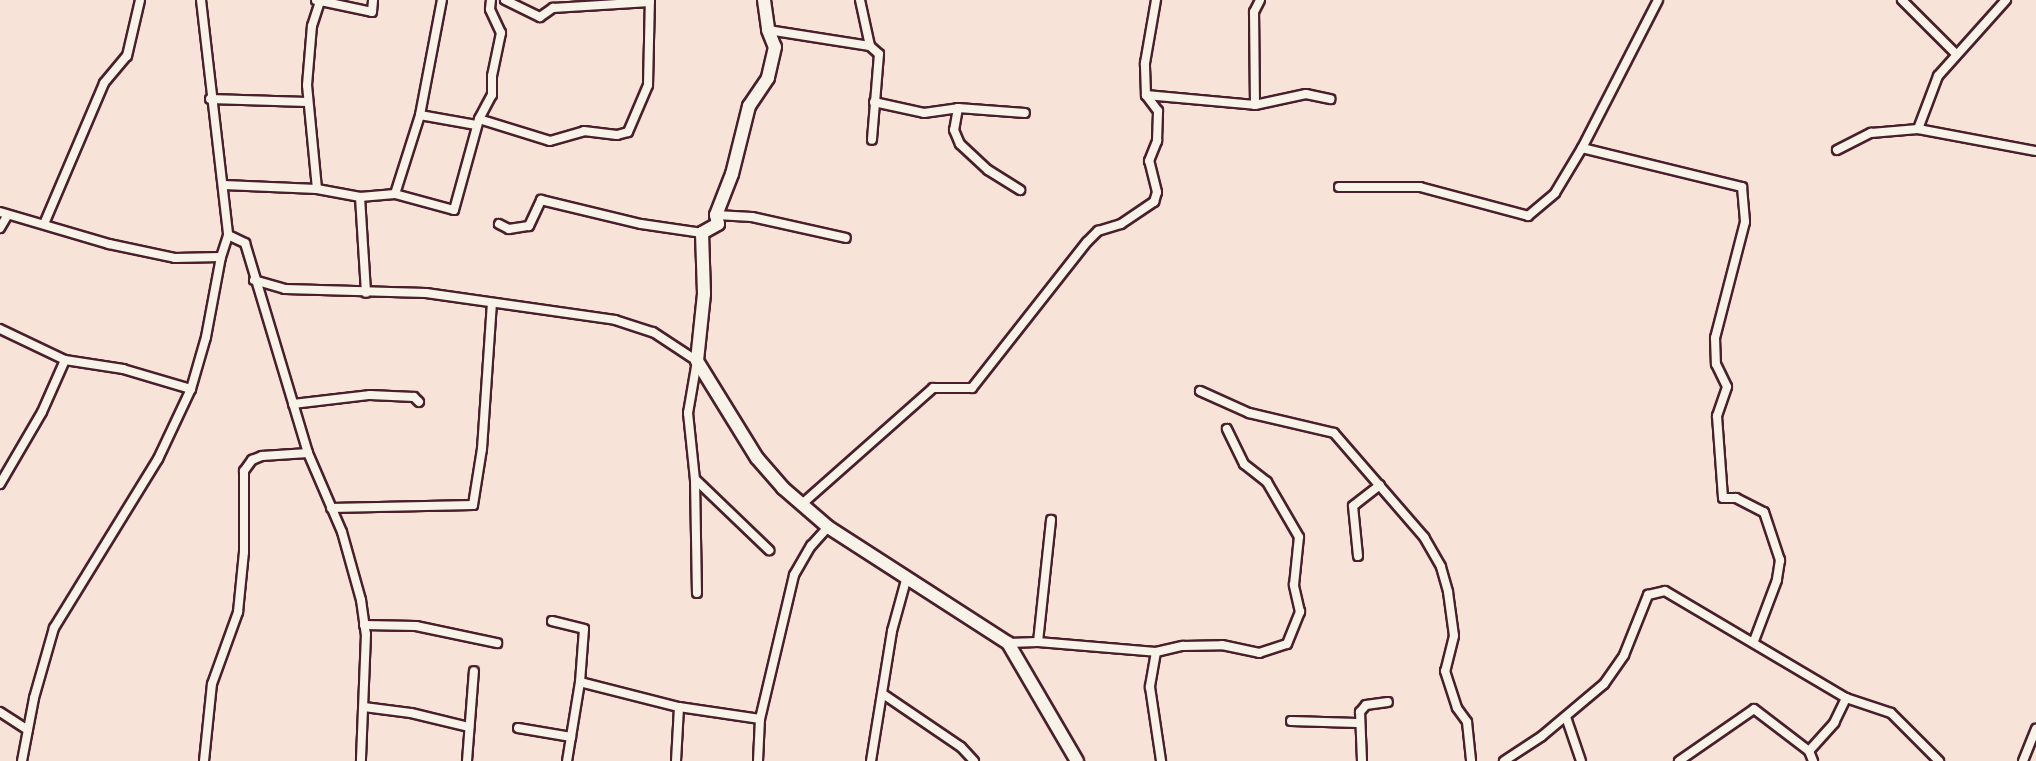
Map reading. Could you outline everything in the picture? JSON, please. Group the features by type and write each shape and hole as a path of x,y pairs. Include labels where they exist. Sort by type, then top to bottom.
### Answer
{"street":[{"path":"44,224 104,83 127,56 140,0"},
{"path":"22,761 54,628 158,459 191,389 206,337 221,257 228,235 224,184 210,99 201,0"},
{"path":"317,189 313,125 307,102 312,26 317,2 372,12 374,0"},
{"path":"395,194 420,115 442,0"},
{"path":"224,184 317,189 360,197 395,194 454,210 478,122 492,95 492,76 501,33 490,9 491,0"},
{"path":"420,115 478,122 550,141 584,131 617,135 628,132 648,85 650,1 553,9 540,17 505,0"},
{"path":"499,225 509,229 529,226 541,201 641,224 702,233 718,224 716,215 732,174 749,106 768,78 775,47 768,30 764,0"},
{"path":"860,0 870,46"},
{"path":"802,504 823,482 933,388 972,388 978,383 1087,242 1098,231 1121,224 1154,202 1156,192 1149,161 1159,129 1158,111 1146,95 1145,63 1156,0"},
{"path":"1255,105 1254,12 1260,0"},
{"path":"1339,187 1420,187 1528,216 1555,193 1582,148 1658,0"},
{"path":"1902,0 1955,53"},
{"path":"1918,129 1938,76 1955,53 2006,0"},
{"path":"768,30 870,46 879,54 873,140"},
{"path":"1146,95 1255,105 1306,94 1330,99"},
{"path":"210,99 307,102"},
{"path":"874,102 924,113 958,108 1026,113"},
{"path":"958,108 954,130 960,144 987,170 1020,190"},
{"path":"1837,150 1870,133 1918,129 2036,151"},
{"path":"1582,148 1742,187 1745,222 1742,241 1715,338 1716,364 1728,387 1717,416 1723,498 1736,498 1764,512 1780,560 1754,641"},
{"path":"360,197 366,292"},
{"path":"0,228 4,214 109,244 175,258 221,257"},
{"path":"716,215 752,217 846,238"},
{"path":"697,593 695,479 688,413 697,361 704,294 702,233"},
{"path":"228,235 244,243 308,453 342,532 364,625 364,708 361,761"},
{"path":"254,280 285,289 426,293 615,320 653,332 697,361 757,458 828,527 906,580 1008,643 1077,761"},
{"path":"331,507 472,505 482,449 492,303"},
{"path":"0,329 65,360 123,369 191,389"},
{"path":"0,484 42,412 65,360"},
{"path":"1200,391 1248,413 1334,433 1424,537 1441,567 1454,636 1445,672 1457,708 1467,722 1471,761"},
{"path":"293,404 370,395 414,397 419,402"},
{"path":"1008,643 1038,642 1156,652 1183,646 1222,645 1272,651 1287,644 1297,626 1300,612 1294,585 1299,537 1267,482 1244,464 1227,429"},
{"path":"204,761 212,684 238,612 244,552 244,471 252,460 262,456 308,453"},
{"path":"695,479 769,550"},
{"path":"1358,556 1353,506 1380,485"},
{"path":"1038,642 1052,520"},
{"path":"758,761 760,719 794,575 811,546 828,527"},
{"path":"871,761 892,632 906,580"},
{"path":"1504,761 1566,717 1604,684 1624,655 1641,607 1654,591 1665,591 1754,641 1846,699 1891,713 1939,761"},
{"path":"552,621 584,629 580,682 567,761"},
{"path":"364,625 416,626 497,643"},
{"path":"1156,652 1150,687 1161,761"},
{"path":"467,761 474,671"},
{"path":"580,682 679,707 760,719"},
{"path":"883,694 961,747 974,761"},
{"path":"1809,751 1834,723 1846,699"},
{"path":"1362,761 1358,723 1366,705 1388,702"},
{"path":"676,761 679,707"},
{"path":"364,708 411,713 469,728"},
{"path":"1679,761 1752,709 1809,751 1813,761"},
{"path":"0,712 28,730"},
{"path":"1566,717 1581,761"},
{"path":"1291,720 1358,723"},
{"path":"518,728 572,737"},
{"path":"2023,761 2036,729"}]}
